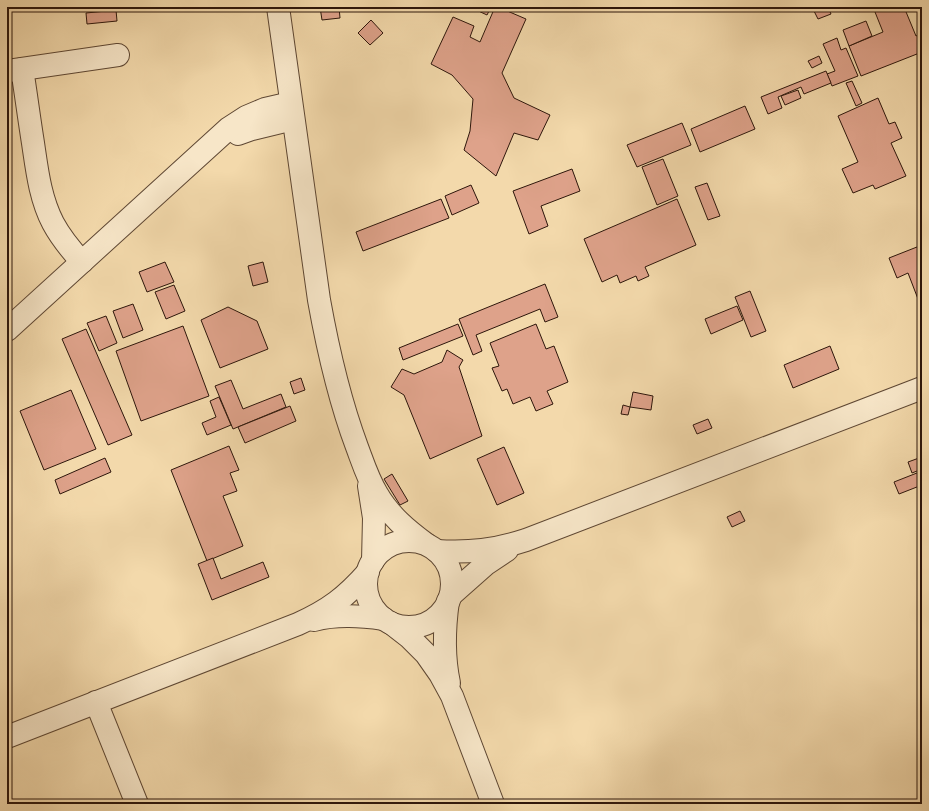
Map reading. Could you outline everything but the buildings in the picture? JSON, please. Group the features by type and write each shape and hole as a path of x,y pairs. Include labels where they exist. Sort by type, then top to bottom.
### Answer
{"street":[{"path":"278,7 319,300 327,344 340,396 351,432 367,475 378,495 391,514 407,530 431,547 447,564 452,579 445,624 444,648 446,672 452,696 493,804"},
{"path":"82,262 62,238 52,222 45,205 15,70 118,56"},
{"path":"7,330 229,128 246,117 265,109 292,111"},
{"path":"7,737 318,615 337,603 354,588 383,550 396,543 411,541 431,547 460,552 482,551 504,547 526,540 922,388"},
{"path":"367,475 374,518 370,566 366,585 368,598 375,609 409,637 426,654 440,674 452,696"},
{"path":"298,624 340,616 362,616 387,620 403,626 417,626 430,621 441,613 450,598 486,564 526,540"},
{"path":"96,702 137,804"}]}
